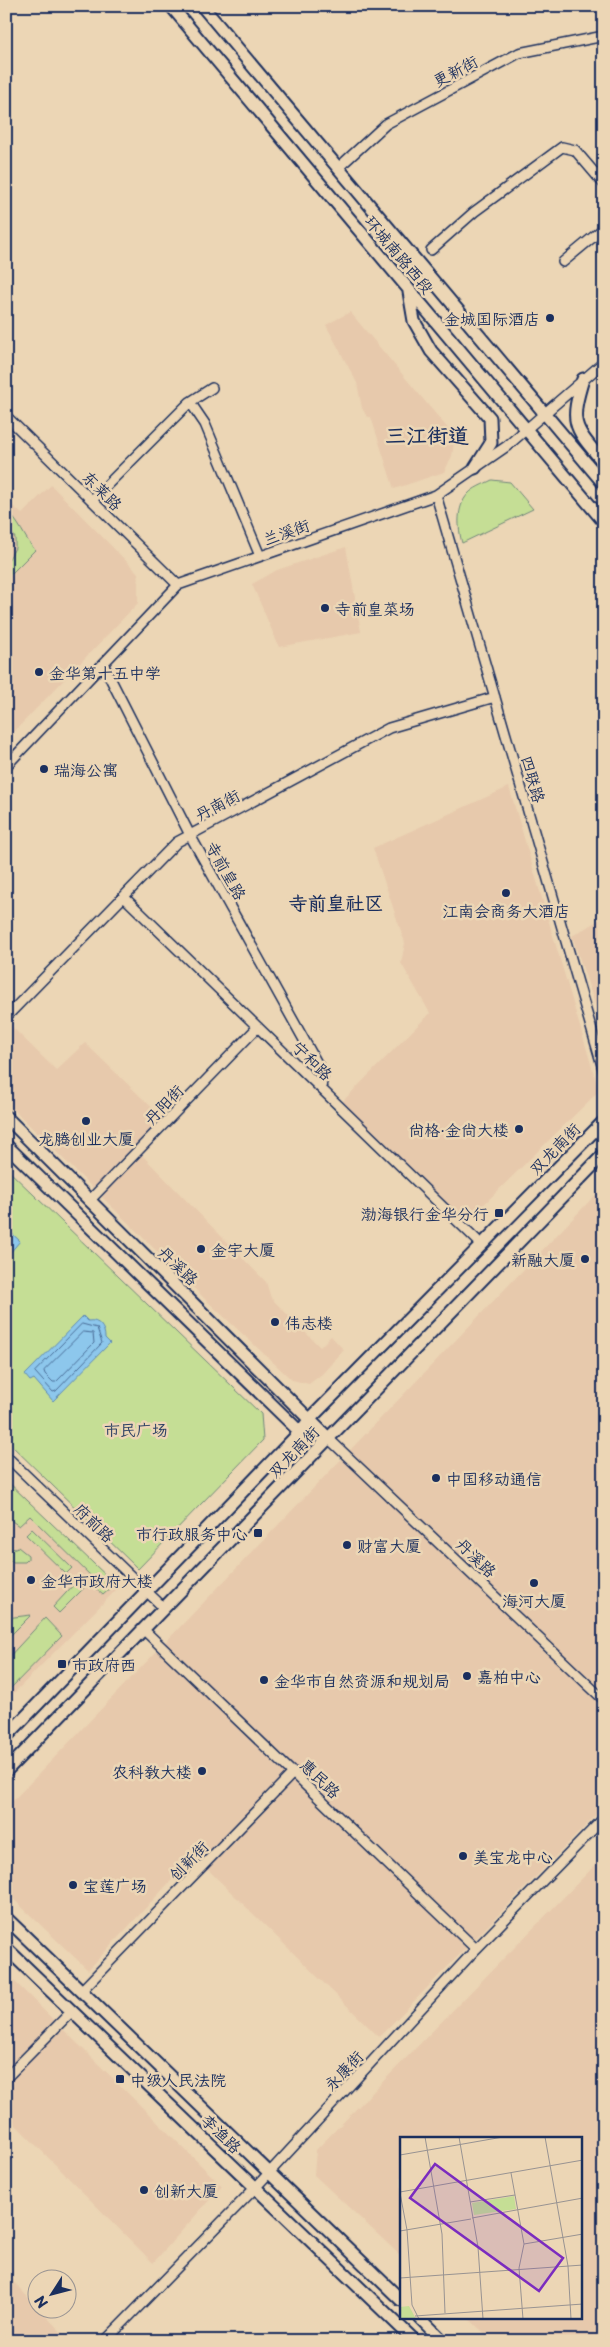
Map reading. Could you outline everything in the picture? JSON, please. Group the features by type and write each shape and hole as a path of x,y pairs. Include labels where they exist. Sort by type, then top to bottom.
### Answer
{"main road":[{"name":"环城南路西段","path":"171,6 604,522"},
{"name":"环城南路西段","path":"202,6 604,484"},
{"path":"409,290 414,321 431,351 490,418 491,442 475,468"},
{"path":"583,379 574,408 578,432 604,463"},
{"name":"丹溪路","path":"6,1117 328,1438"},
{"name":"双龙南街","path":"6,1736 300,1432 309,1420 604,1121"},
{"path":"6,1145 300,1432 328,1438"},
{"name":"双龙南街","path":"6,1771 604,1154"},
{"name":"李渔路","path":"6,1918 400,2299"},
{"name":"李渔路","path":"6,1948 415,2341"},
{"path":"422,2320 444,2341"}],"street":[{"name":"更新街","path":"338,168 386,124 519,53 604,36"},
{"path":"430,250 474,212 562,147 575,150 604,184"},
{"path":"563,262 604,228"},
{"name":"兰溪街","path":"6,766 178,585 436,494 526,431 604,362"},
{"path":"92,500 190,402 212,388"},
{"path":"190,402 205,424 260,556"},
{"name":"东莱路","path":"8,421 178,585"},
{"name":"四联路","path":"436,494 604,1072"},
{"name":"寺前皇路","path":"102,664 190,835 323,1074 321,1088"},
{"name":"丹南街","path":"6,1017 177,842 389,728 495,697"},
{"name":"宁和路","path":"124,897 482,1245"},
{"name":"丹阳街","path":"89,1201 258,1027"},
{"name":"丹溪路","path":"328,1438 604,1700"},
{"name":"府前路","path":"6,1456 164,1608"},
{"name":"惠民路","path":"144,1630 294,1772 476,1949"},
{"name":"创新街","path":"82,1990 294,1772"},
{"name":"永康街","path":"105,2341 256,2187 476,1949 604,1818"},
{"path":"6,2078 72,2011"}],"shaded area":[{"path":"350,312 455,437 452,456 444,472 394,489 371,417 367,417 362,408 357,383 326,325"},
{"name":"金华第十五中学","path":"51,485 138,573 138,603 6,740 6,500 22,514"},
{"name":"寺前皇菜场","path":"346,547 361,632 279,647 252,584 277,570"},
{"path":"509,787 599,1091 465,1223 341,1103 430,1013 401,963 405,943 373,848"},
{"path":"604,917 604,1031 572,936"},
{"path":"6,1015 12,1020 9,1024 56,1070 85,1043 169,1124 140,1153 266,1282 271,1298 320,1347 331,1336 344,1350 322,1374 309,1384 292,1380 206,1300 6,1102"},
{"path":"604,1186 604,1807 379,2037 194,1856 88,1970 6,1892 6,1808"},
{"path":"6,1478 117,1589 6,1701"},
{"path":"604,1856 604,2341 493,2341 470,2320 582,2320 582,2137 400,2137 400,2255 314,2175 316,2150"},
{"path":"6,1973 222,2186 153,2263 6,2115"},
{"path":"6,2274 28,2297 28,2320 50,2320 70,2341 6,2341"}],"green space":[{"path":"492,480 510,482 533,509 462,543 459,518 461,505 468,494"},
{"path":"6,511 14,519 35,550 6,579 6,564 15,548 15,538 6,524"},
{"name":"市民广场","path":"6,1168 261,1414 263,1440 138,1569 6,1440"},
{"path":"6,1480 115,1584 103,1595 95,1588 98,1583 30,1516 19,1526 6,1517"},
{"path":"32,1529 72,1568 66,1574 26,1535"},
{"path":"18,1547 28,1555 28,1559 25,1562 13,1562 7,1559 6,1551"},
{"path":"79,1579 86,1586 59,1613 53,1607"},
{"path":"31,1615 6,1640 6,1618"},
{"path":"45,1618 62,1636 6,1693 6,1660"}],"water":[{"path":"6,1228 20,1241 9,1254 6,1252"},
{"path":"83,1316 88,1321 95,1321 101,1325 105,1338 110,1343 53,1401 34,1379 30,1381 25,1375"}],"place":[{"name":"金城国际酒店","path":"550,318"},
{"name":"寺前皇菜场","path":"325,608"},
{"name":"金华第十五中学","path":"39,672"},
{"name":"瑞海公寓","path":"44,769"},
{"name":"江南会商务大酒店","path":"506,893"},
{"name":"龙腾创业大厦","path":"86,1121"},
{"name":"尚格·金尚大楼","path":"519,1129"},
{"name":"渤海银行金华分行","path":"499,1213"},
{"name":"金宇大厦","path":"201,1249"},
{"name":"新融大厦","path":"585,1259"},
{"name":"伟志楼","path":"275,1322"},
{"name":"中国移动通信","path":"436,1478"},
{"name":"市行政服务中心","path":"258,1533"},
{"name":"财富大厦","path":"347,1545"},
{"name":"金华市政府大楼","path":"31,1580"},
{"name":"海河大厦","path":"534,1583"},
{"name":"市政府西","path":"62,1664"},
{"name":"嘉柏中心","path":"467,1676"},
{"name":"金华市自然资源和规划局","path":"264,1680"},
{"name":"农科教大楼","path":"202,1771"},
{"name":"美宝龙中心","path":"463,1856"},
{"name":"宝莲广场","path":"73,1885"},
{"name":"中级人民法院","path":"120,2079"},
{"name":"创新大厦","path":"144,2190"}],"district":[{"name":"三江街道","path":"427,434"},
{"name":"寺前皇社区","path":"336,902"}]}
